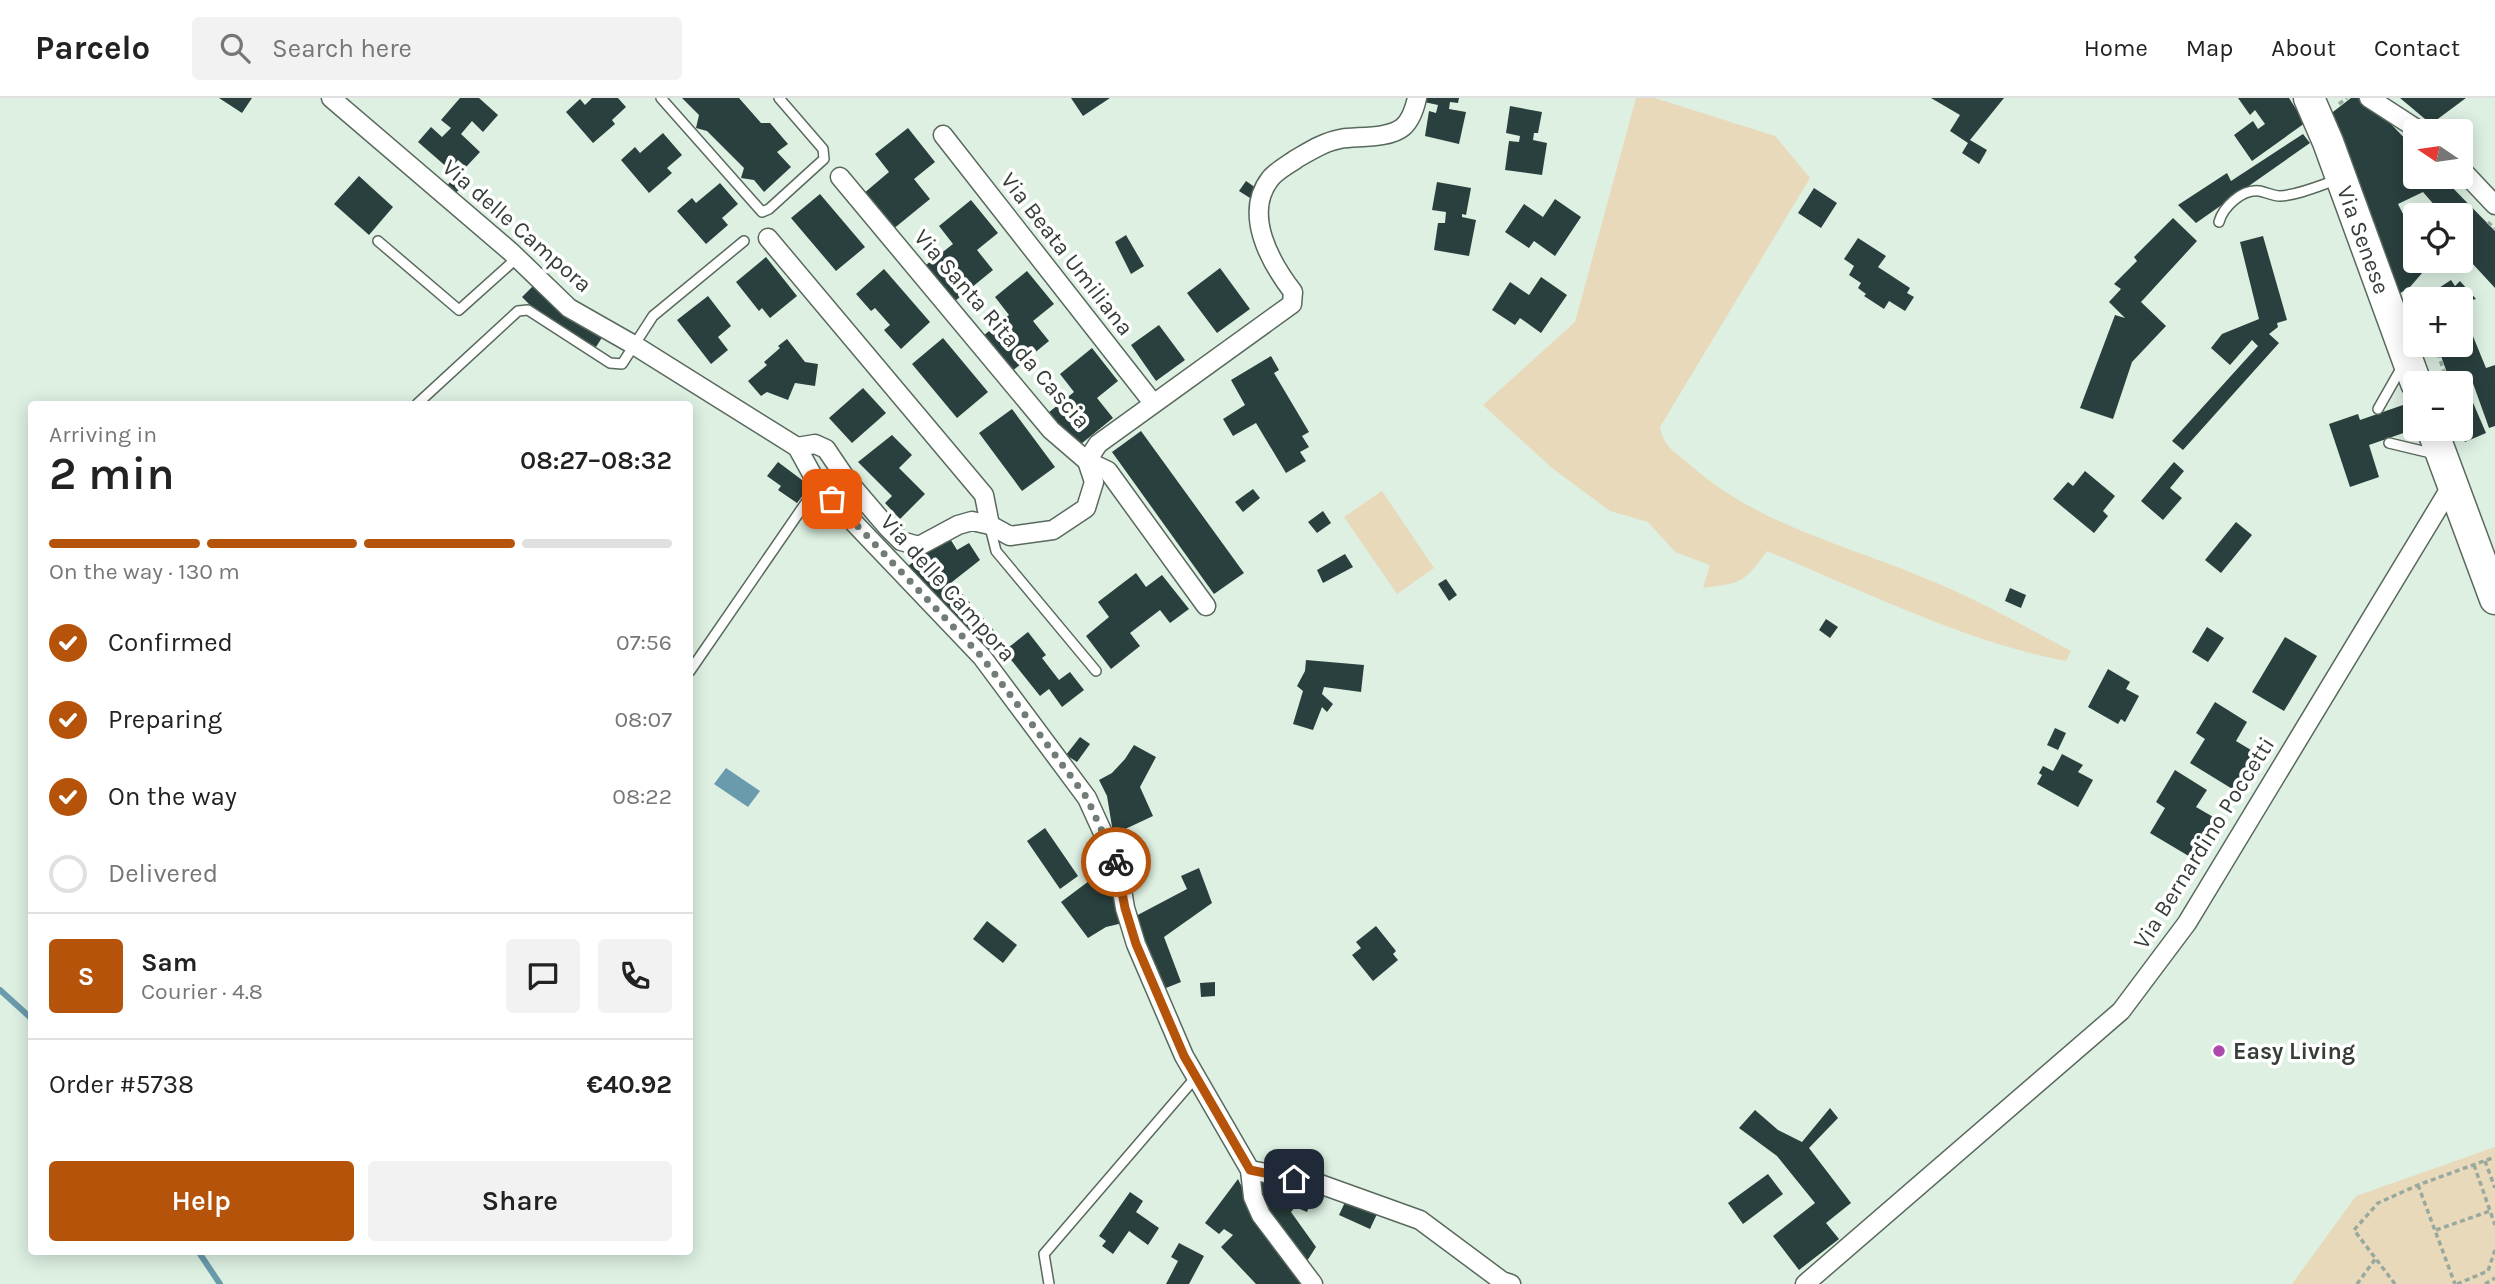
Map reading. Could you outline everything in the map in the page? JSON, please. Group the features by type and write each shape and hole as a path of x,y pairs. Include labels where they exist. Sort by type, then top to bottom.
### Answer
{"main road":[{"name":"Via Senese","path":"2309,98 2411,370"},
{"path":"2437,442 2452,485 2489,562 2495,599"}],"street":[{"name":"Via delle Campora","path":"331,98 517,258 569,307 797,447 818,485 982,657 1087,798 1118,866 1125,908 1136,944 1184,1056 1250,1170 1253,1197 1261,1215 1313,1284"},
{"path":"797,447 815,444 826,449 847,480 901,541 919,546 958,525 972,521 990,525 1010,536 1054,530 1070,521 1086,508 1094,482 1087,461 1098,444 1292,304 1293,292 1279,274 1262,237 1259,201 1271,178 1316,148 1339,139 1377,136 1403,128 1415,109 1417,98"},
{"path":"2369,98 2403,120"},
{"name":"Via Beata Umiliana","path":"943,135 1153,403"},
{"name":"Via Santa Rita da Cascia","path":"841,177 1051,430 1087,461 1108,471 1206,606"},
{"path":"2473,182 2495,205"},
{"path":"768,238 984,495 990,525"},
{"name":"Via Bernardino Poccetti","path":"1805,1284 2121,1011 2187,923 2452,485"},
{"path":"1250,1170 1317,1183 1420,1220 1502,1282 1511,1284"}],"lane":[{"path":"661,98 762,212 769,209 824,159 823,149 779,98"},
{"path":"2219,222 2228,206 2250,191 2280,196 2340,179"},
{"path":"378,241 459,310 517,258"},
{"path":"420,401 518,311 528,310 610,363 622,364 653,316 744,241"},
{"path":"2378,409 2411,370"},
{"path":"2389,443 2437,442"},
{"path":"693,667 818,485"},
{"path":"990,525 996,551 1096,671"},
{"path":"1049,1284 1044,1254 1196,1077"}],"path":[{"path":"2395,1284 2354,1230 2378,1203 2418,1185 2495,1157"},
{"path":"2485,1161 2495,1188"},
{"path":"2474,1165 2495,1225"},
{"path":"2418,1185 2456,1284 2488,1271 2495,1250"},
{"path":"2435,1230 2490,1210"},
{"path":"2357,1284 2376,1258"},
{"path":"2485,1284 2495,1278"}],"shaded area":[{"path":"1636,98 1655,98 1775,136 1810,178 1660,427 1667,444 1714,484 1742,502 1800,530 1979,602 2071,651 2066,661 2029,653 1953,629 1767,551 1753,570 1741,580 1703,588 1710,565 1675,552 1648,522 1610,511 1552,468 1483,405 1575,322"},
{"path":"1382,491 1434,568 1397,594 1344,517"},
{"path":"2495,1147 2495,1284 2292,1284 2356,1196"}],"water":[{"path":"726,768 760,791 748,807 714,784"}],"building":[{"path":"219,98 252,98 242,113"},
{"path":"460,98 479,98 498,115 483,132 472,121 461,134 480,152 466,167 458,160 449,169 418,142 431,127 442,137 451,128 441,120"},
{"path":"592,98 618,98 626,107 612,120 615,124 593,143 566,112 580,99 585,105"},
{"path":"682,98 739,98 761,123 770,123 788,144 777,152 791,167 764,192 754,180 741,178 744,168 707,131 696,128 699,115"},
{"path":"1071,98 1110,98 1083,116"},
{"path":"1425,98 1459,98 1458,103 1450,102 1449,109 1466,112 1459,144 1425,136 1429,111 1436,113 1438,105 1424,102"},
{"path":"1931,98 2004,98 1970,140 1987,150 1979,164 1962,153 1968,143 1950,131 1960,115"},
{"path":"2238,98 2289,98 2305,123 2252,161 2234,135 2253,121 2258,129 2265,124 2255,110 2250,115"},
{"path":"2351,98 2358,98 2403,137 2403,189 2454,189 2468,203 2433,203 2423,192 2398,204 2403,214 2403,273 2422,273 2410,287 2403,287 2403,291 2394,297 2329,115"},
{"path":"2400,98 2466,98 2438,119 2425,119"},
{"path":"1510,106 1542,112 1538,133 1534,133 1533,140 1547,143 1542,175 1505,170 1509,141 1519,142 1520,136 1506,133"},
{"path":"908,128 935,162 914,179 930,199 892,230 863,194 889,172 875,154"},
{"path":"663,133 682,155 667,168 672,173 649,193 621,160 635,147 640,153"},
{"path":"2303,134 2310,143 2196,223 2178,205 2227,173 2231,181"},
{"path":"456,174 465,182 456,193 447,186"},
{"path":"359,176 393,207 369,235 334,204"},
{"path":"1246,181 1256,188 1250,198 1239,191"},
{"path":"1437,182 1471,188 1466,215 1462,214 1462,217 1476,220 1469,256 1434,250 1438,223 1445,223 1446,212 1432,210"},
{"path":"720,183 738,204 722,218 728,225 706,244 677,211 692,198 696,203"},
{"path":"1814,188 1837,203 1821,228 1798,213"},
{"path":"820,194 865,247 836,271 791,218"},
{"path":"1555,199 1581,217 1555,256 1534,241 1529,248 1505,232 1524,204 1543,217"},
{"path":"971,200 998,233 977,250 993,270 955,301 926,265 953,244 939,226"},
{"path":"2473,209 2495,231 2495,288 2473,264"},
{"path":"2173,218 2197,241 2141,302 2166,326 2132,362 2113,419 2080,408 2115,315 2125,318 2109,302 2121,289 2114,284 2137,261 2134,257"},
{"path":"1126,235 1144,266 1131,274 1115,242"},
{"path":"2263,236 2287,320 2277,323 2278,327 2269,334 2279,343 2183,450 2172,441 2258,346 2252,340 2230,365 2211,348 2222,334 2259,319 2240,242"},
{"path":"1858,238 1886,256 1878,267 1910,288 1907,293 1914,297 1905,311 1889,301 1884,309 1864,296 1866,294 1858,288 1861,283 1849,275 1854,266 1844,259"},
{"path":"766,257 797,296 770,318 762,308 759,311 736,282"},
{"path":"1220,268 1250,309 1217,333 1187,293"},
{"path":"884,269 930,322 901,349 884,330 890,325 875,308 871,311 856,294"},
{"path":"1027,271 1054,304 1033,321 1049,341 1011,372 983,336 1009,315 995,297"},
{"path":"1541,277 1567,295 1541,333 1520,318 1515,325 1492,310 1510,282 1529,295"},
{"path":"2451,280 2455,286 2460,281 2465,287 2440,287"},
{"path":"533,286 562,313 603,336 596,347 535,310 522,297"},
{"path":"708,296 731,326 718,337 728,350 711,364 677,320"},
{"path":"1159,325 1185,360 1156,381 1131,345"},
{"path":"2473,336 2486,368 2495,365 2495,426 2489,428 2473,383 2473,371 2446,371 2441,357 2473,357"},
{"path":"943,338 988,392 957,418 912,364"},
{"path":"787,339 805,362 818,364 815,386 795,383 788,400 767,392 761,396 748,381 767,365 764,362"},
{"path":"1092,348 1118,381 1097,398 1113,418 1076,448 1048,413 1074,392 1060,374"},
{"path":"1271,356 1279,370 1274,373 1309,432 1302,436 1309,447 1300,452 1306,461 1286,473 1256,423 1233,436 1223,419 1245,405 1231,380"},
{"path":"863,388 886,413 852,443 829,418"},
{"path":"2473,403 2486,433 2473,439"},
{"path":"2403,405 2403,433 2369,445 2379,477 2350,487 2329,424 2358,414 2360,420"},
{"path":"1012,409 1055,467 1022,491 979,433"},
{"path":"1141,431 1244,573 1214,594 1112,452"},
{"path":"892,435 912,455 899,468 925,494 900,519 885,503 892,496 858,462"},
{"path":"778,462 810,486 797,503 778,490 781,486 767,476"},
{"path":"2174,462 2184,471 2170,488 2182,498 2163,520 2141,501"},
{"path":"2085,471 2115,496 2103,511 2108,516 2094,533 2053,499 2068,482 2073,486"},
{"path":"1253,489 1260,498 1243,512 1235,502"},
{"path":"1323,511 1331,523 1317,533 1308,522"},
{"path":"2236,522 2252,535 2221,573 2205,560"},
{"path":"949,537 957,550 969,543 980,560 952,582 1003,641 986,653 905,568"},
{"path":"1345,554 1353,567 1323,583 1317,570"},
{"path":"1136,573 1146,587 1162,575 1189,609 1170,623 1160,610 1130,633 1140,646 1111,669 1086,636 1109,617 1098,602"},
{"path":"1446,579 1457,595 1449,601 1438,584"},
{"path":"2010,588 2026,595 2021,608 2005,601"},
{"path":"1826,619 1838,627 1830,638 1819,630"},
{"path":"2207,627 2224,638 2208,662 2192,652"},
{"path":"1028,632 1046,655 1042,658 1059,680 1070,672 1084,690 1062,707 1049,689 1040,696 1004,651"},
{"path":"2285,637 2317,656 2284,711 2252,692"},
{"path":"1306,660 1364,665 1361,692 1324,687 1322,694 1333,704 1327,712 1322,707 1313,730 1293,724 1303,691 1297,686 1305,671"},
{"path":"2108,669 2130,682 2126,689 2139,696 2125,722 2121,719 2118,724 2088,707"},
{"path":"2215,702 2247,722 2236,741 2256,753 2234,790 2190,763 2205,739 2196,733"},
{"path":"2055,728 2066,733 2058,750 2047,745"},
{"path":"1080,737 1090,744 1077,762 1066,755"},
{"path":"1134,745 1156,757 1140,787 1153,816 1121,831 1124,844 1115,845 1107,796 1099,780 1112,773"},
{"path":"2062,754 2083,765 2078,772 2093,780 2078,807 2037,784 2043,766 2053,771"},
{"path":"2175,770 2207,790 2196,807 2215,818 2192,858 2150,833 2165,808 2156,802"},
{"path":"1045,828 1078,876 1060,889 1027,841"},
{"path":"1106,857 1123,923 1106,927 1088,938 1061,902 1101,872 1098,859"},
{"path":"1199,868 1212,903 1164,937 1181,982 1161,990 1132,918 1187,889 1181,876"},
{"path":"987,921 1017,945 1003,963 973,939"},
{"path":"1376,926 1396,951 1393,954 1398,960 1373,981 1352,955 1361,948 1356,942"},
{"path":"1215,982 1215,996 1201,997 1200,983"},
{"path":"1830,1108 1838,1118 1809,1148 1851,1203 1826,1223 1839,1239 1799,1270 1773,1236 1815,1203 1777,1156 1739,1128 1755,1110 1778,1130 1802,1142"},
{"path":"1768,1174 1783,1194 1743,1224 1728,1203"},
{"path":"1264,1175 1315,1192 1307,1212 1295,1207 1291,1212 1316,1247 1307,1261 1268,1212 1256,1188"},
{"path":"1238,1179 1259,1223 1307,1284 1256,1284 1221,1247 1233,1235 1224,1229 1219,1234 1205,1223"},
{"path":"1130,1192 1143,1201 1136,1212 1159,1228 1148,1245 1129,1231 1113,1254 1102,1246 1106,1241 1099,1236"},
{"path":"1346,1200 1377,1214 1370,1229 1339,1215"},
{"path":"1179,1243 1204,1256 1189,1284 1166,1284 1178,1261 1171,1257"}],"waterway":[{"path":"0,990 28,1015"},
{"path":"201,1255 220,1284"}],"way so far":[{"path":"832,499 982,657 1087,798 1116,862"}],"place":[{"name":"Easy Living","path":"2219,1051"}],"route":[{"path":"1116,862 1125,908 1136,944 1184,1056 1250,1170 1294,1179"}]}
